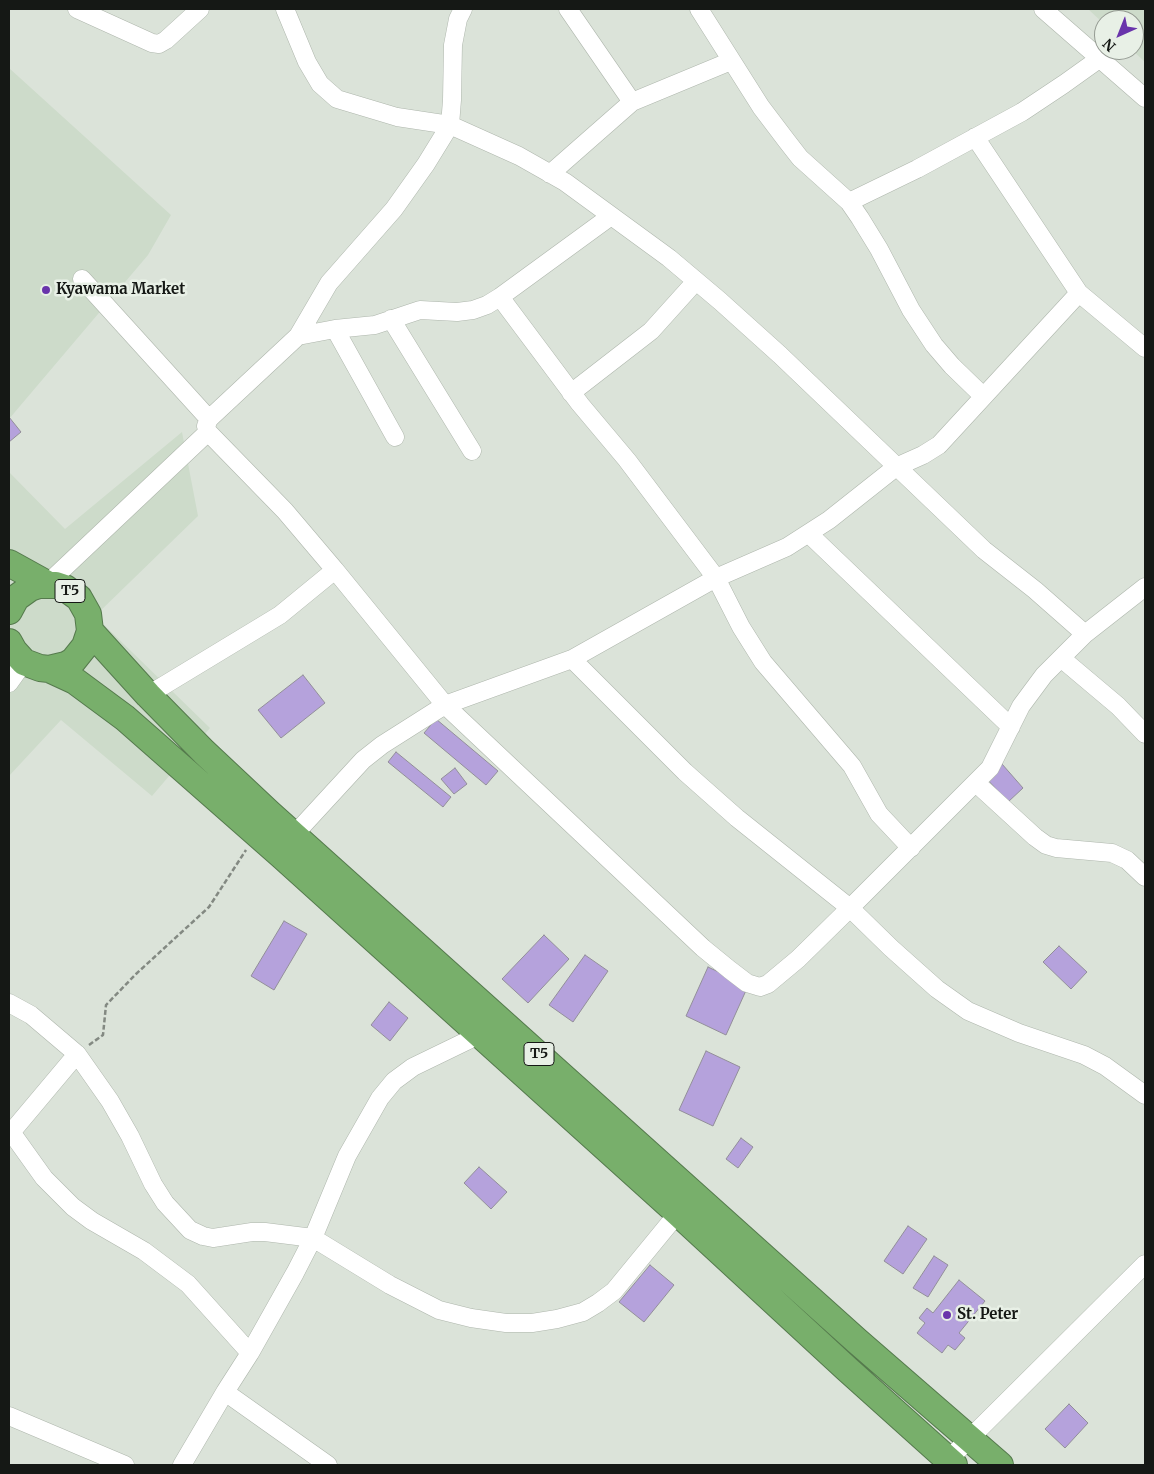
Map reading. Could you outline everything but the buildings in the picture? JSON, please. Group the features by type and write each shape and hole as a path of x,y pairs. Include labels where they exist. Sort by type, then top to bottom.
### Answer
{"highway":[{"name":"T5","path":"9,563 47,584 65,588 79,598 88,614 90,631 148,695 204,752 293,836 510,1028 857,1341 1000,1465"},
{"name":"T5","path":"9,611 16,598 23,592 39,585 47,584"},
{"path":"49,669 66,665 73,660 85,646 90,631"},
{"name":"T5","path":"17,652 40,668 49,669 75,681 119,713 678,1213 847,1370 951,1463"}],"street":[{"path":"77,9 93,18 152,43 159,44 166,40 200,9"},
{"path":"285,9 307,62 320,84 337,98 397,117 450,124 519,156 565,182 669,258 780,355 984,550 1035,590 1085,634"},
{"path":"47,584 298,336 329,283 394,209 426,164 450,124 453,44 458,19 463,9"},
{"path":"568,9 632,102"},
{"path":"699,9 761,107 800,158 849,202 870,234 911,310 934,345 952,366 983,396"},
{"path":"1043,9 1094,54"},
{"path":"849,202 917,169 1043,99 1096,60"},
{"path":"1101,60 1145,98"},
{"path":"550,174 632,102 731,62"},
{"path":"976,137 1079,293 1145,348"},
{"path":"298,336 335,329 375,325 420,310 457,312 473,310 500,297 611,216"},
{"path":"82,279 208,426 285,511 445,705 703,948 730,970 754,986 760,987 768,984 782,972 850,908 976,783 990,768 1021,706 1044,675 1085,634 1145,588"},
{"path":"571,394 651,331 696,281"},
{"path":"293,836 363,760 382,745 445,705 572,659 716,578 787,547 829,520 896,467 939,445 1079,293"},
{"path":"500,297 571,394 627,460 716,578 748,639 763,662 852,766 879,814 911,848"},
{"path":"391,319 472,451"},
{"path":"335,329 395,437"},
{"path":"809,534 1012,727"},
{"path":"148,695 280,615 335,570"},
{"path":"9,683 17,652"},
{"path":"1061,658 1118,706 1145,734"},
{"path":"572,659 685,772 737,818 850,908 924,977 968,1011 1019,1033 1084,1055 1105,1066 1145,1095"},
{"path":"976,783 1046,845 1056,848 1112,853 1127,860 1145,877"},
{"path":"9,1003 31,1016 77,1054 110,1101 130,1136 153,1184 178,1218 190,1230 203,1236 213,1238 265,1232 313,1238 390,1285 439,1310 506,1324 532,1323 558,1319 583,1312 598,1304 614,1291 678,1213"},
{"path":"182,1465 250,1353 313,1238 347,1156 370,1114 394,1081 413,1067 479,1034"},
{"path":"77,1054 9,1132 44,1178 73,1208 144,1251 188,1284 250,1353"},
{"path":"951,1463 970,1439 1145,1264"},
{"path":"225,1392 328,1465"},
{"path":"9,1416 125,1465"}],"path":[{"path":"77,1054 103,1035 106,1006 136,974 209,907 257,835"}],"shaded area":[{"path":"1088,9 1145,9 1145,62 1143,60 1144,10 1094,10 1094,15"},
{"name":"Kyawama Market","path":"9,68 171,215 148,255 9,419"},
{"path":"182,432 198,516 95,616 210,728 152,796 61,720 9,776 9,472 65,529"}],"place":[{"name":"Kyawama Market","path":"46,290"},
{"name":"St. Peter","path":"947,1315"}]}
